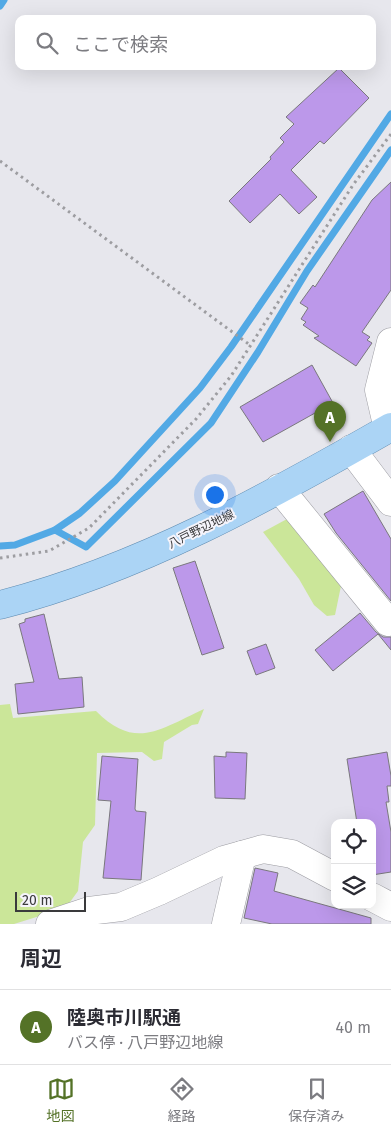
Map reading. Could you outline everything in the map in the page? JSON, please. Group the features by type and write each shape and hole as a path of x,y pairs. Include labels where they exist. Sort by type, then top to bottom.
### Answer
{"main road":[{"name":"八戸野辺地線","path":"0,605 29,598 106,571 192,535 389,428"}],"street":[{"path":"389,428 379,390 391,342"},
{"path":"352,449 391,502"},
{"path":"279,488 388,622"},
{"path":"50,924 89,911 121,907 224,860 263,849 292,854 331,875"},
{"path":"226,924 242,855"},
{"path":"376,899 391,907"}],"path":[{"path":"0,558 49,551 88,528 196,419 231,376 353,185 391,134"},
{"path":"0,161 250,345"}],"green space":[{"path":"287,519 341,586 335,615 327,616 314,605 299,579 263,532"},
{"path":"10,704 13,718 96,711 110,723 124,730 136,733 161,729 204,709 198,724 192,725 164,742 162,759 154,761 142,752 97,753 95,825 83,842 78,891 70,902 59,910 14,924 0,924 0,705"}],"building":[{"path":"337,70 341,70 369,98 324,144 320,141 291,170 317,197 299,214 280,194 250,223 229,201 271,159 270,157 284,142 280,138 294,124 286,117"},
{"path":"391,182 391,290 362,332 370,337 367,340 372,343 356,366 314,338 319,336 303,325 306,322 301,319 308,308 300,303 313,285 315,287 372,200"},
{"path":"312,365 333,403 263,442 240,407"},
{"path":"363,491 391,539 391,601 336,533 324,514"},
{"path":"195,561 224,648 202,655 173,568"},
{"path":"360,613 376,632 383,637 391,637 391,650 378,634 333,671 315,650"},
{"path":"44,614 59,679 82,677 84,707 18,714 15,684 34,682 19,624 25,622 25,619"},
{"path":"266,644 275,668 256,675 247,651"},
{"path":"226,752 247,753 245,799 215,798 214,756 226,757"},
{"path":"387,752 391,776 391,786 387,786 389,802 386,802 391,832 391,872 376,874 376,819 356,819 347,759"},
{"path":"102,756 138,759 135,809 136,811 146,812 141,880 103,878 111,801 98,800"},
{"path":"255,868 278,873 274,891 331,907 331,909 339,909 371,918 371,924 272,924 244,918"}],"waterway":[{"path":"0,6 4,0"},
{"path":"55,530 80,513 115,481 200,388 231,347 391,114"},
{"path":"0,546 15,545 55,530 86,547 211,423 258,352 307,271 391,150"}],"place":[{"name":"陸奥市川駅通","path":"330,442"}]}
